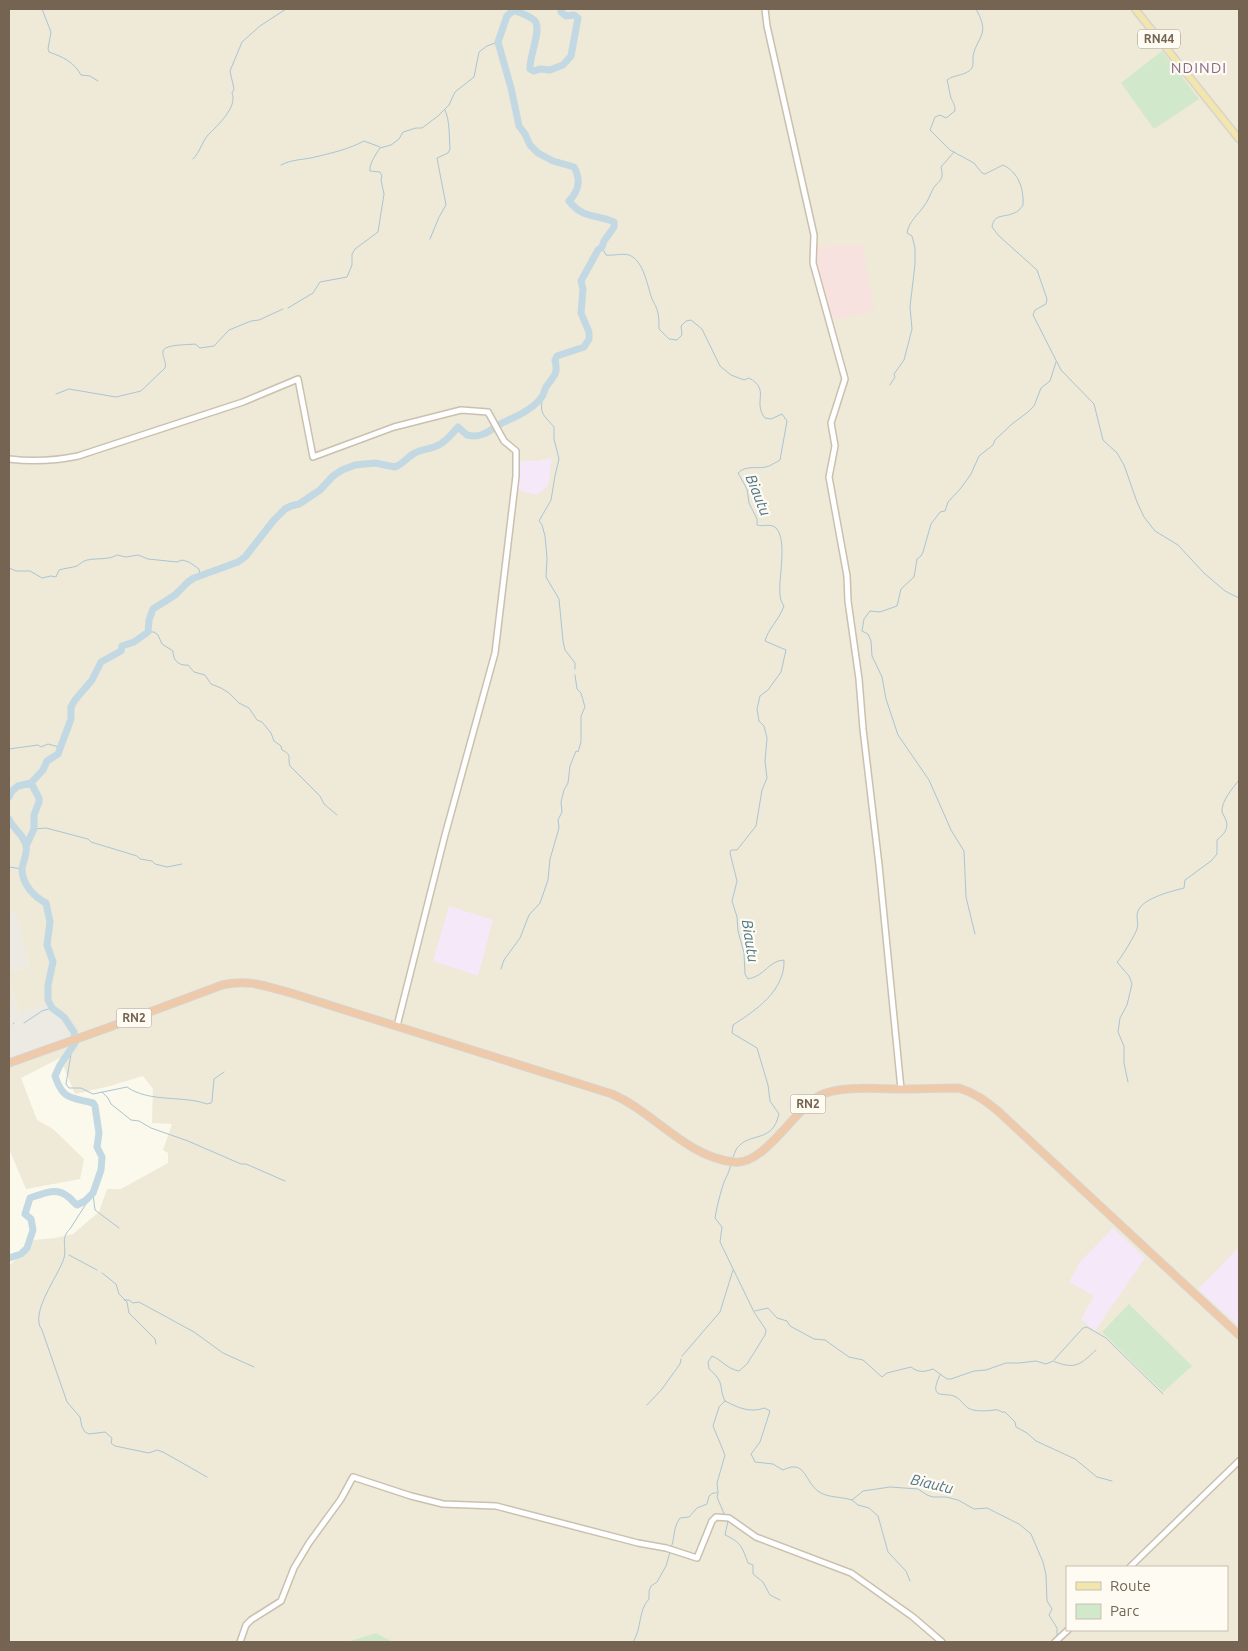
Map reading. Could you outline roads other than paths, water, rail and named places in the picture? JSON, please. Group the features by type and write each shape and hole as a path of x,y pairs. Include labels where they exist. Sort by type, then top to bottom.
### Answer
{"highway":[{"name":"RN2","path":"9,1063 222,985 237,982 256,984 290,993 612,1094 630,1102 694,1149 731,1162 742,1162 757,1154 782,1132 810,1102 825,1093 865,1089 959,1088 972,1092 982,1098 1093,1198 1239,1335"}],"main road":[{"name":"RN44","path":"1135,9 1239,139"}],"street":[{"path":"765,9 767,26 814,235 813,263 845,379 831,422 835,446 829,477 847,576 848,601 859,679 901,1089"},
{"path":"9,459 27,461 58,460 78,456 243,402 298,379 313,457 394,427 461,410 488,412 504,441 516,451 516,476 496,653 445,835 397,1026"},
{"path":"1131,1566 1239,1461"},
{"path":"240,1642 246,1625 281,1601 294,1568 353,1478 443,1504 496,1506 697,1558 712,1521 716,1517 730,1518 756,1537 851,1573 912,1617 942,1642"},
{"path":"1058,1640 1067,1631"}],"waterway":[{"path":"42,9 51,32 49,52 68,61 81,75 90,76 98,81"},
{"path":"193,159 206,138 226,116 232,104 234,89 230,71 242,42 260,26 286,9"},
{"path":"9,797 18,786 31,783 43,770 47,761 58,754 71,719 71,707 75,700 92,680 101,662 121,651 122,646 134,642 148,632 149,620 153,609 175,595 194,578 238,562 245,557 285,509 299,504 320,490 333,476 342,470 355,465 375,463 395,467 417,452 441,444 458,427 467,435 477,436 523,413 542,396 555,374 555,360 557,356 584,347 589,339 589,332 581,313 583,289 581,281 598,250 602,247 614,227 614,222 579,211 574,207 569,201 578,185 578,176 574,167 553,161 538,153 530,145 519,126 498,42 507,16 514,10 531,18 537,25 530,69 534,71 540,69 550,70 563,65 571,56 578,18 574,15 566,16 561,12 561,9"},
{"path":"976,9 983,28 974,52 971,70 947,80 955,111 946,118 940,115 935,117 930,130 950,150 974,163 982,173 985,174 1003,165 1016,176 1021,187 1023,205 1019,210 997,218 992,227 999,236 1037,270 1047,299 1046,304 1035,310 1033,315 1061,370 1094,404 1103,440 1117,453 1124,465 1144,517 1155,531 1178,545 1204,573 1225,591 1239,598"},
{"path":"288,308 313,293 320,282 347,277 352,265 352,254 355,249 378,232 384,194 382,176 380,172 370,171 370,168 380,148 391,145 399,139 403,132 422,128 438,116 449,105 455,92 474,77 479,52 487,46 498,42"},
{"path":"430,239 446,205 437,158 448,153 450,149 449,124 445,110"},
{"path":"281,165 340,150 364,141 380,147"},
{"path":"890,385 895,377 894,374 904,360 912,329 910,307 915,248 912,236 907,233 908,229 941,179 941,167 954,152"},
{"name":"Biautu","path":"602,247 606,255 629,255 638,262 658,311 659,329 669,339 677,340 682,335 681,326 686,321 691,320 702,329 720,366 731,375 744,380 749,378 759,387 760,407 765,418 771,419 782,414 787,421 780,460 769,466 749,468 738,473 747,489 749,503 757,519 757,525 769,525 776,528 780,534 782,551 780,596 784,606 765,641 786,650 781,672 768,690 760,696 757,709 759,721 764,726 767,738 765,761 767,778 762,790 756,826 737,850 731,850 730,853 737,881 732,901 744,953 745,974 748,979 759,975 774,963 784,960 780,981 774,990 760,1006 733,1025 732,1033 757,1048 768,1085 770,1101 779,1114 771,1130 743,1143 737,1148 732,1159"},
{"path":"56,394 69,389 116,397 141,391 165,368 163,351 168,347 195,344 200,348 214,346 229,330 251,321 259,320 283,309"},
{"path":"975,934 966,897 964,851 951,830 929,780 898,735 886,699 882,677 872,656 871,641 868,634 862,631 864,619 870,611 880,612 897,606 901,589 914,577 917,559 923,552 931,524 940,512 945,511 948,502 971,474 979,456 1034,406 1041,388 1050,381 1056,362"},
{"path":"543,397 542,411 554,427 554,439 559,459 551,500 539,521 545,536 546,577 559,599 565,650 575,663 575,669"},
{"path":"9,568 16,571 30,571 42,578 56,577 59,570 77,566 87,560 117,555 126,557 138,555 148,559 189,562 199,569 200,576"},
{"path":"148,632 154,632 158,635 162,644 173,651 175,660 188,665 194,672 205,675 211,684 229,693 239,703 249,708 257,720 262,722 271,733 274,741 287,753 290,766 320,796 324,804 337,815"},
{"path":"501,969 504,960 520,938 529,915 540,903 548,880 550,859 559,828 558,820 562,812 561,802 568,783 570,766 581,742 581,716 585,707 581,693 577,689 575,675"},
{"path":"9,749 38,745 41,747 48,744 59,747"},
{"path":"1128,1082 1124,1063 1124,1046 1118,1032 1120,1018 1127,1005 1132,984 1129,976 1117,962 1136,931 1137,914 1142,905 1159,895 1184,888 1185,880 1211,861 1217,854 1217,840 1224,833 1227,826 1222,812 1223,803 1239,780"},
{"path":"26,846 34,829 34,815 39,802 39,798 31,783"},
{"path":"9,819 26,845 22,869 26,885 33,894 46,903 50,922 47,945 53,962 48,985 48,1000 52,1008 64,1017 74,1032 75,1043 55,1076 64,1094 93,1103 95,1106 99,1133 97,1147 102,1157 101,1170 93,1193 85,1201 77,1205 63,1193 58,1192 44,1193 30,1198 25,1214 31,1219 33,1230 27,1248 21,1254 9,1258"},
{"path":"34,829 46,828 88,839 91,842 167,867 182,864"},
{"path":"9,867 22,869"},
{"path":"24,1023 42,1011 52,1008"},
{"path":"72,1048 66,1084 69,1088 81,1088 93,1094 127,1087 146,1095 197,1101 207,1104 212,1101 214,1079 224,1072"},
{"path":"102,1092 111,1104 131,1120 139,1121 151,1128 188,1141 285,1181"},
{"name":"Biautu","path":"731,1163 721,1191 715,1218 722,1227 720,1242 754,1312 766,1330 765,1335 747,1364 739,1371 712,1356 708,1362 709,1369 720,1382 725,1401 744,1409 765,1408 770,1411 760,1442 751,1454 755,1462 773,1464 783,1470 797,1467 805,1474 815,1489 827,1495 852,1500 863,1491 890,1487 918,1489 933,1497 946,1497 958,1500 974,1509 987,1508 1019,1524 1031,1534 1043,1562 1046,1575 1047,1601 1052,1609 1049,1615 1057,1628 1057,1637"},
{"path":"93,1193 65,1236 64,1258 39,1314 39,1323 67,1402 80,1417 85,1432 89,1434 105,1432 112,1438 111,1443 115,1446 149,1453 157,1450 163,1452 207,1477"},
{"path":"93,1194 95,1210 119,1228"},
{"path":"69,1255 97,1270"},
{"path":"682,1356 720,1312 733,1270"},
{"path":"102,1273 116,1284 119,1294 127,1302 129,1313 155,1339 156,1344"},
{"path":"124,1300 129,1300 133,1303 139,1302 194,1332 223,1353 254,1367"},
{"path":"755,1311 768,1308 777,1318 787,1321 790,1326 814,1339 825,1340 849,1357 863,1360 882,1377 887,1373 911,1367 922,1371 933,1369 947,1379 951,1379 1006,1363 1036,1361 1046,1364 1053,1361 1072,1365 1086,1359 1096,1350"},
{"path":"1054,1360 1083,1328 1087,1327 1106,1338 1163,1394"},
{"path":"647,1405 662,1389 680,1364 681,1359"},
{"path":"940,1375 936,1389 939,1394 952,1395 971,1409 1005,1412 1015,1422 1016,1427 1036,1441 1075,1459 1097,1477 1112,1481"},
{"path":"671,1548 676,1525 680,1518 689,1517 697,1508 707,1504 709,1496 713,1493 718,1493 717,1483 725,1455 713,1426 719,1407 725,1401"},
{"path":"718,1494 717,1497 725,1516"},
{"path":"852,1500 858,1505 869,1508 878,1516 888,1552 906,1571 910,1581"},
{"path":"728,1521 725,1535 740,1546 748,1563 753,1565 753,1574 763,1582 770,1595 780,1600"},
{"path":"633,1642 638,1631 643,1609 649,1599 651,1586 657,1582 666,1566 670,1552"}],"district":[{"name":"NDINDI","path":"1199,68"}]}
